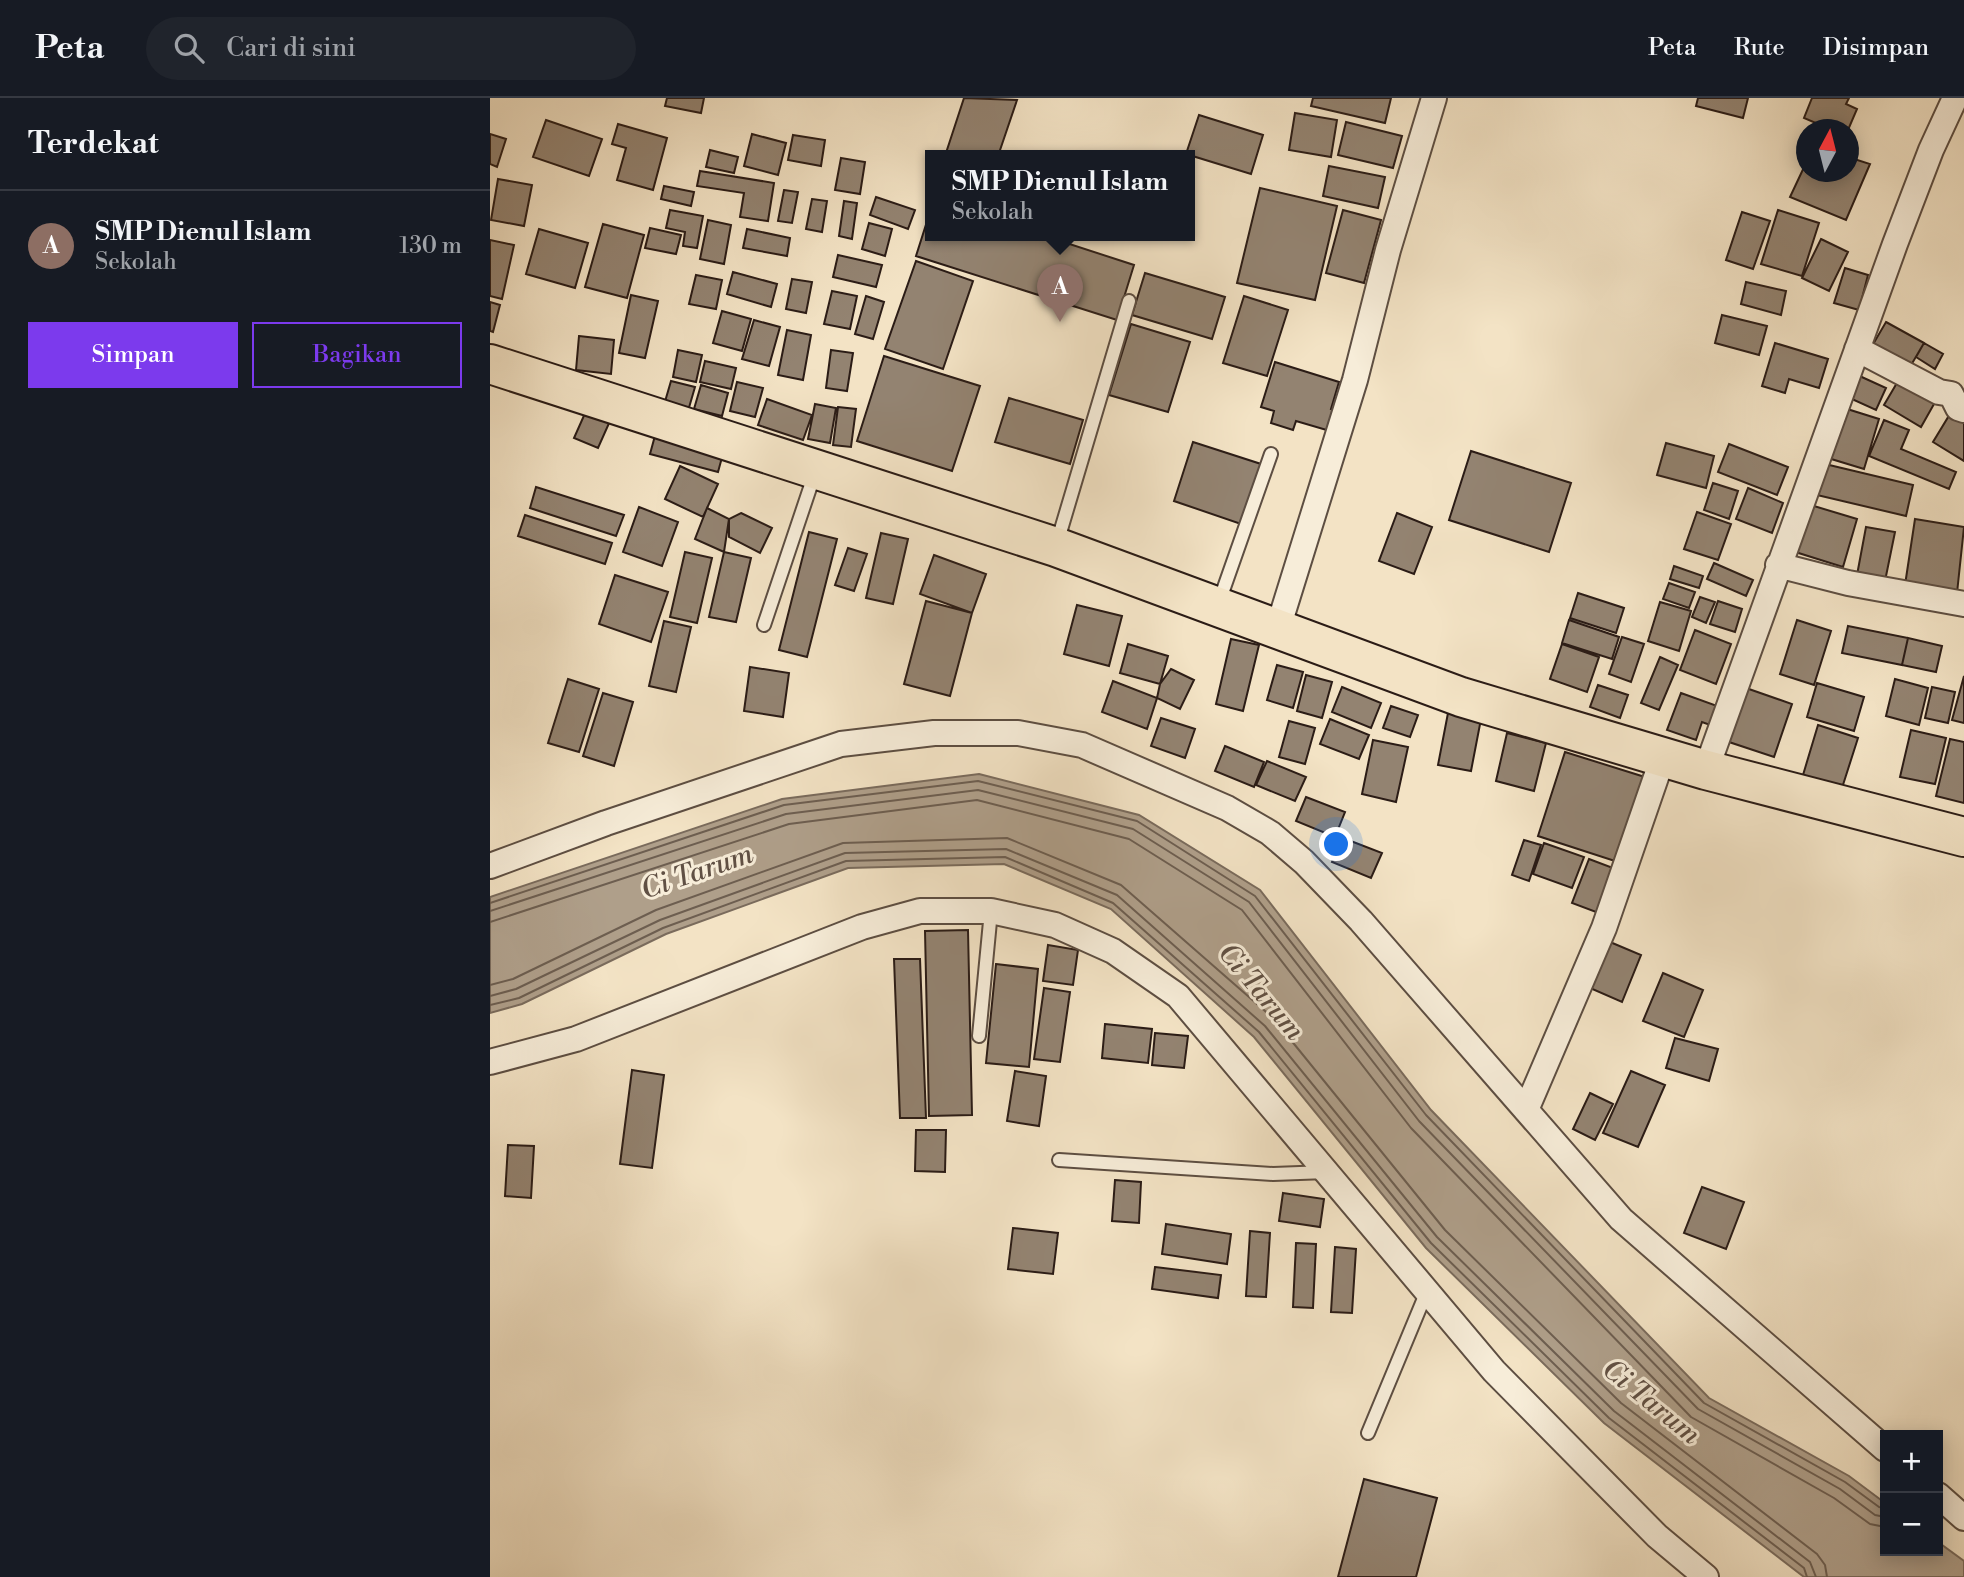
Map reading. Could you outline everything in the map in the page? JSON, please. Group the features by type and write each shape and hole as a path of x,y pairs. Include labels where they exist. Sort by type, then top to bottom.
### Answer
{"main road":[{"path":"490,363 1056,547 1461,697 1706,770 1964,837"}],"street":[{"path":"1278,628 1355,380 1388,250 1434,98"},
{"path":"1706,770 1857,349 1931,150 1955,98"},
{"path":"1857,349 1939,392 1951,394 1958,408 1964,410"},
{"path":"1778,565 1848,583 1964,604"},
{"path":"490,866 606,823 841,744 934,733 1018,733 1082,745 1227,808 1279,840 1361,921 1621,1219 1880,1444"},
{"path":"1526,1110 1604,928 1663,757"},
{"path":"490,1062 576,1039 862,927 920,911 991,911 1055,925 1101,946 1178,996 1494,1371 1657,1536 1706,1577"},
{"path":"1943,1499 1964,1518"}],"lane":[{"path":"1056,547 1129,302"},
{"path":"1218,605 1271,454"},
{"path":"764,625 816,469"},
{"path":"979,1036 991,911"},
{"path":"1059,1160 1273,1174 1328,1172"},
{"path":"1367,1433 1427,1291"}],"water":[{"name":"Ci Tarum","path":"979,774 1139,815 1260,890 1431,1110 1709,1398 1849,1476 1880,1499 1880,1556 1943,1556 1943,1546 1964,1561 1964,1577 1804,1577 1604,1423 1426,1248 1254,1037 1111,909 1004,864 848,868 666,934 522,1004 490,1013 490,897 782,799"}],"building":[{"path":"667,98 704,98 701,113 665,106"},
{"path":"964,98 1017,100 1000,150 947,150"},
{"path":"1313,98 1391,98 1385,123 1311,106"},
{"path":"1698,98 1748,98 1743,118 1696,106"},
{"path":"1812,98 1849,98 1846,104 1857,109 1853,119 1804,118"},
{"path":"1295,113 1337,120 1331,157 1289,150"},
{"path":"1199,115 1263,135 1251,174 1195,157 1195,150 1187,150"},
{"path":"546,120 602,139 589,176 533,157"},
{"path":"1346,122 1402,136 1393,168 1338,155"},
{"path":"618,124 667,138 653,190 617,180 626,148 612,144"},
{"path":"490,134 506,139 497,167 490,164"},
{"path":"752,134 786,143 778,175 744,166"},
{"path":"793,135 825,140 821,166 788,160"},
{"path":"710,150 738,157 734,173 706,167"},
{"path":"841,158 865,162 860,194 835,190"},
{"path":"1859,160 1870,164 1846,220 1790,197 1797,182 1859,182"},
{"path":"1329,166 1385,177 1378,208 1323,196"},
{"path":"700,171 774,183 768,221 740,217 744,193 697,186"},
{"path":"498,179 532,185 524,226 491,220"},
{"path":"664,186 694,192 691,206 661,199"},
{"path":"1260,188 1337,206 1315,300 1237,283"},
{"path":"784,190 798,192 792,223 778,221"},
{"path":"876,197 915,210 908,229 870,215"},
{"path":"812,199 827,201 822,232 806,229"},
{"path":"844,201 857,203 852,239 839,236"},
{"path":"670,210 703,216 697,248 683,246 685,232 666,228"},
{"path":"1343,210 1381,220 1364,283 1326,273"},
{"path":"1778,210 1819,223 1802,276 1761,264"},
{"path":"1742,212 1770,221 1753,269 1726,260"},
{"path":"708,220 731,225 724,264 700,259"},
{"path":"869,223 892,229 885,256 862,249"},
{"path":"603,224 644,235 627,298 585,287"},
{"path":"650,228 681,235 676,254 645,248"},
{"path":"925,228 925,241 1060,241 1134,265 1117,320 916,256"},
{"path":"539,229 588,243 575,288 526,274"},
{"path":"747,229 790,238 787,256 743,248"},
{"path":"1821,239 1848,252 1829,291 1802,278"},
{"path":"490,240 514,245 502,299 490,296"},
{"path":"838,255 882,265 876,287 833,277"},
{"path":"916,261 973,281 943,369 885,349"},
{"path":"1845,268 1868,275 1859,310 1834,303"},
{"path":"733,272 777,284 771,307 727,294"},
{"path":"1145,273 1225,297 1212,339 1132,315"},
{"path":"696,275 722,280 716,309 689,304"},
{"path":"792,279 812,282 806,313 786,309"},
{"path":"1746,282 1786,291 1781,315 1741,304"},
{"path":"832,291 857,296 850,329 824,324"},
{"path":"631,295 658,301 645,358 619,353"},
{"path":"866,296 884,302 873,339 855,334"},
{"path":"1244,296 1288,310 1267,376 1223,363"},
{"path":"490,302 500,305 493,332 490,331"},
{"path":"722,311 751,319 742,351 713,343"},
{"path":"1722,315 1767,326 1759,355 1715,343"},
{"path":"754,320 780,327 769,366 742,359"},
{"path":"1886,322 1924,343 1910,367 1872,346"},
{"path":"1131,324 1190,342 1168,412 1109,395"},
{"path":"787,330 811,335 803,380 778,375"},
{"path":"579,336 614,340 611,374 576,370"},
{"path":"1775,343 1828,359 1819,388 1789,379 1785,393 1762,386"},
{"path":"1924,343 1943,354 1935,369 1916,357"},
{"path":"678,350 702,355 696,382 673,377"},
{"path":"831,350 853,353 847,391 826,388"},
{"path":"884,356 980,386 952,471 857,441"},
{"path":"705,361 736,368 731,389 700,382"},
{"path":"1275,362 1339,382 1331,409 1336,410 1330,431 1296,421 1293,430 1271,423 1274,411 1261,407"},
{"path":"1853,373 1886,388 1876,410 1843,395"},
{"path":"1901,376 1938,397 1921,427 1884,405"},
{"path":"671,381 695,387 688,411 664,405"},
{"path":"737,382 763,388 755,417 730,411"},
{"path":"701,385 728,393 722,416 694,409"},
{"path":"1009,398 1083,420 1070,464 995,442"},
{"path":"767,399 812,415 803,440 758,425"},
{"path":"815,404 836,408 830,443 808,439"},
{"path":"838,407 856,409 851,447 833,445"},
{"path":"1844,408 1879,419 1864,469 1828,458"},
{"path":"586,411 610,421 598,448 574,438"},
{"path":"1950,414 1964,423 1964,461 1933,442"},
{"path":"1884,420 1909,430 1901,449 1956,472 1949,489 1869,456"},
{"path":"656,432 724,450 718,472 650,454"},
{"path":"1193,442 1261,464 1241,524 1174,501"},
{"path":"1666,443 1714,456 1706,488 1657,475"},
{"path":"1729,444 1788,467 1777,495 1718,472"},
{"path":"1471,451 1571,483 1549,552 1449,520"},
{"path":"1825,464 1913,485 1906,516 1817,495"},
{"path":"680,466 718,484 703,517 665,499"},
{"path":"1713,483 1738,491 1729,519 1704,510"},
{"path":"536,487 624,515 616,536 530,508"},
{"path":"1748,488 1783,503 1772,533 1736,519"},
{"path":"1804,503 1857,519 1843,567 1789,550"},
{"path":"639,507 678,522 662,566 623,552"},
{"path":"707,508 729,519 724,552 695,539"},
{"path":"1697,512 1731,524 1718,560 1684,549"},
{"path":"741,513 772,528 760,553 729,537 729,519"},
{"path":"1397,513 1432,527 1414,574 1379,561"},
{"path":"525,515 612,543 605,564 518,536"},
{"path":"1915,519 1964,527 1957,593 1905,585"},
{"path":"1866,527 1895,532 1885,581 1857,575"},
{"path":"809,532 837,539 807,657 779,650"},
{"path":"881,533 908,539 893,604 866,598"},
{"path":"848,548 867,554 854,591 835,585"},
{"path":"685,552 712,558 697,623 670,617"},
{"path":"724,552 751,558 736,622 709,617"},
{"path":"934,555 986,574 972,613 920,594"},
{"path":"1714,563 1753,580 1746,596 1707,579"},
{"path":"1674,566 1703,576 1699,588 1670,579"},
{"path":"615,575 668,592 651,642 599,624"},
{"path":"1669,583 1695,592 1689,608 1663,599"},
{"path":"1578,593 1624,608 1616,633 1570,618"},
{"path":"1700,597 1715,602 1706,623 1692,617"},
{"path":"926,601 972,613 950,696 904,684"},
{"path":"1718,601 1742,609 1735,632 1710,624"},
{"path":"1660,602 1691,611 1679,651 1648,641"},
{"path":"1077,605 1122,616 1109,666 1064,654"},
{"path":"1569,620 1619,637 1612,659 1562,643"},
{"path":"1797,620 1831,631 1814,685 1780,674"},
{"path":"664,621 691,627 676,692 649,686"},
{"path":"1848,626 1908,638 1902,665 1842,653"},
{"path":"1695,630 1731,644 1716,684 1680,670"},
{"path":"1622,637 1644,644 1631,682 1609,674"},
{"path":"1908,638 1942,646 1936,672 1902,665"},
{"path":"1231,639 1259,645 1243,711 1216,704"},
{"path":"1128,644 1168,656 1160,684 1120,673"},
{"path":"1562,644 1599,657 1587,692 1550,679"},
{"path":"1660,657 1678,665 1659,710 1641,703"},
{"path":"1277,665 1303,672 1293,708 1267,700"},
{"path":"750,667 789,673 783,717 744,711"},
{"path":"1171,669 1194,680 1180,709 1157,698 1160,684"},
{"path":"1306,675 1332,682 1322,718 1297,711"},
{"path":"1964,676 1964,723 1952,720"},
{"path":"568,679 599,689 579,752 548,743"},
{"path":"1895,679 1928,688 1919,725 1886,716"},
{"path":"1113,681 1157,698 1147,729 1102,712"},
{"path":"1817,683 1864,697 1854,731 1807,717"},
{"path":"1598,685 1628,695 1620,718 1590,707"},
{"path":"1342,687 1381,703 1371,728 1332,712"},
{"path":"1932,687 1955,692 1948,723 1925,718"},
{"path":"1746,688 1792,704 1774,757 1729,742"},
{"path":"603,693 633,702 614,766 583,756"},
{"path":"1681,693 1720,707 1713,726 1702,722 1696,740 1667,730"},
{"path":"1391,706 1418,715 1410,737 1383,728"},
{"path":"1448,713 1481,719 1471,771 1438,765"},
{"path":"1161,718 1195,729 1185,758 1151,746"},
{"path":"1330,719 1369,735 1359,759 1320,744"},
{"path":"1289,721 1315,728 1305,764 1279,757"},
{"path":"1818,725 1858,738 1842,788 1803,775"},
{"path":"1911,730 1946,738 1935,784 1900,777"},
{"path":"1507,733 1546,743 1534,791 1496,781"},
{"path":"1950,739 1964,742 1964,803 1936,796"},
{"path":"1373,740 1408,747 1396,802 1362,794"},
{"path":"1225,746 1264,762 1254,787 1215,771"},
{"path":"1565,752 1648,778 1621,863 1538,836"},
{"path":"1267,761 1306,777 1295,801 1256,785"},
{"path":"1306,797 1345,812 1335,837 1296,821"},
{"path":"1343,838 1382,853 1371,878 1332,862"},
{"path":"1524,840 1541,845 1529,881 1512,875"},
{"path":"1544,843 1584,857 1572,888 1533,874"},
{"path":"1589,859 1621,871 1604,915 1572,903"},
{"path":"968,930 972,1115 929,1116 925,931"},
{"path":"1610,942 1641,955 1622,1002 1590,988"},
{"path":"1048,945 1078,950 1073,985 1043,981"},
{"path":"894,959 920,959 926,1118 900,1118"},
{"path":"996,964 1038,969 1029,1067 986,1063"},
{"path":"1663,973 1703,990 1684,1037 1643,1021"},
{"path":"1044,988 1070,992 1060,1062 1034,1059"},
{"path":"1105,1024 1152,1029 1148,1063 1102,1058"},
{"path":"1155,1033 1188,1036 1184,1068 1152,1065"},
{"path":"1675,1038 1718,1049 1709,1081 1666,1068"},
{"path":"632,1070 664,1075 652,1168 620,1164"},
{"path":"1015,1071 1046,1076 1039,1126 1007,1121"},
{"path":"1631,1071 1665,1085 1638,1147 1603,1133"},
{"path":"1590,1093 1613,1104 1595,1140 1573,1129"},
{"path":"916,1130 946,1130 945,1172 915,1171"},
{"path":"508,1145 534,1146 531,1198 505,1196"},
{"path":"1115,1180 1141,1182 1139,1223 1112,1221"},
{"path":"1702,1187 1744,1202 1726,1249 1684,1233"},
{"path":"1283,1193 1324,1199 1320,1227 1279,1221"},
{"path":"1166,1224 1231,1234 1227,1264 1162,1254"},
{"path":"1013,1228 1058,1233 1053,1274 1008,1269"},
{"path":"1250,1231 1270,1233 1266,1297 1246,1296"},
{"path":"1296,1243 1316,1244 1313,1308 1293,1307"},
{"path":"1335,1247 1356,1249 1352,1313 1331,1312"},
{"path":"1155,1267 1221,1275 1218,1298 1152,1289"},
{"path":"1364,1479 1437,1498 1416,1577 1338,1577"}],"place":[{"name":"SMP Dienul Islam","path":"1060,322"}]}
